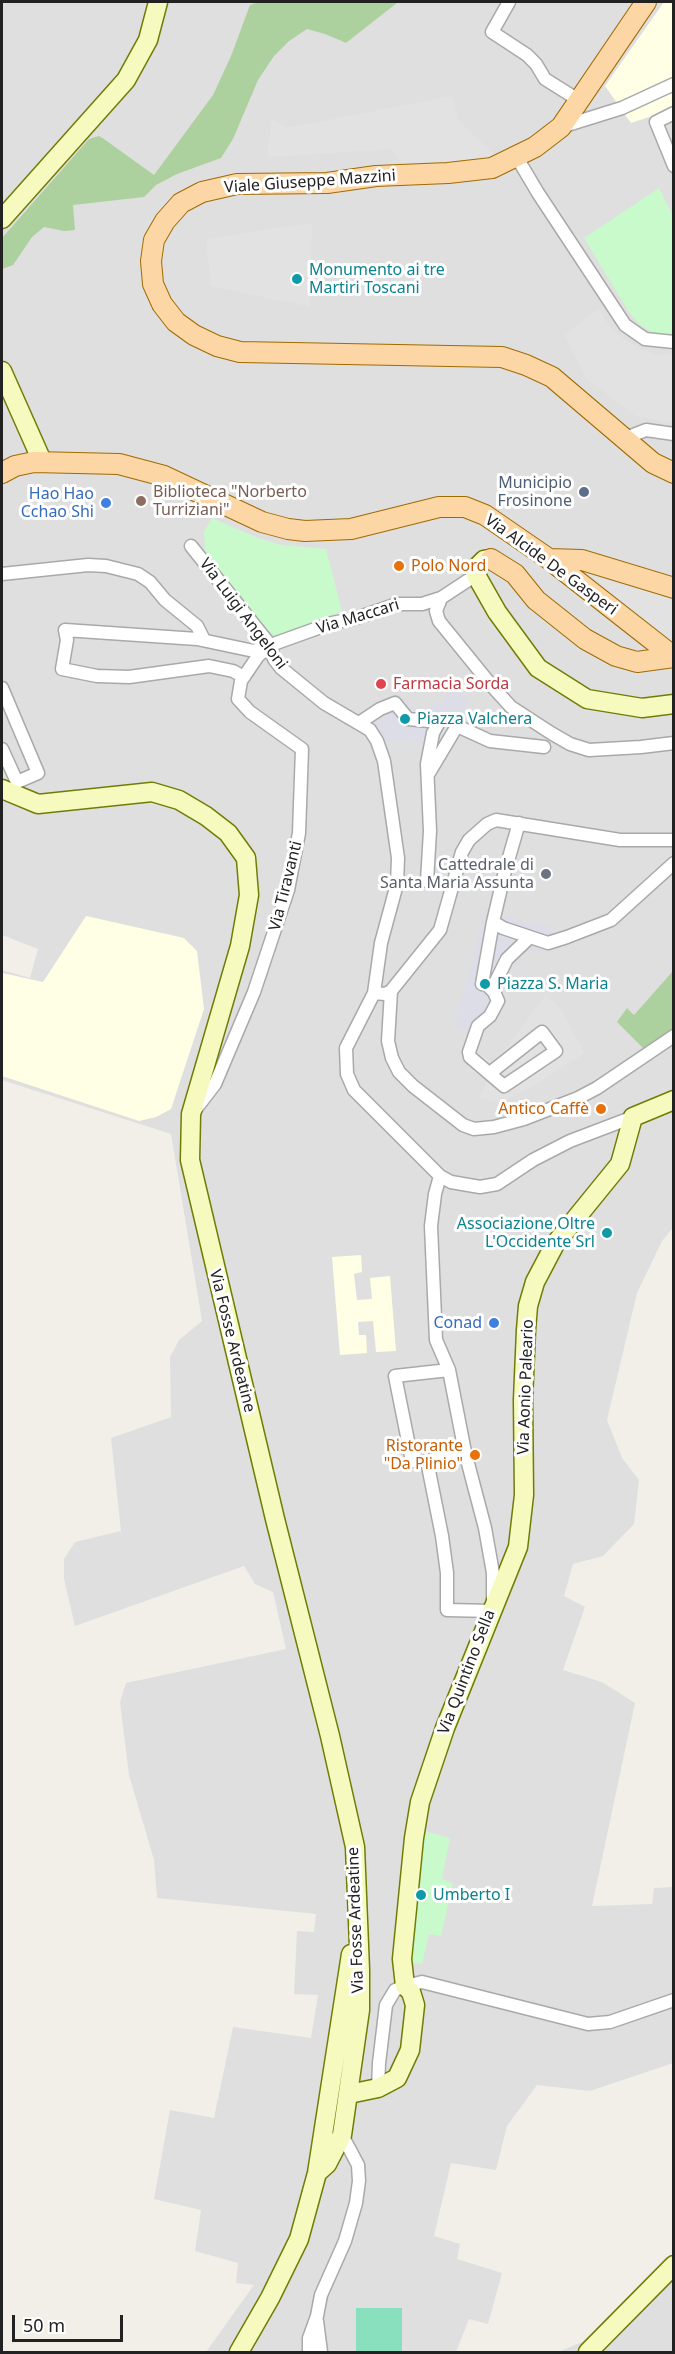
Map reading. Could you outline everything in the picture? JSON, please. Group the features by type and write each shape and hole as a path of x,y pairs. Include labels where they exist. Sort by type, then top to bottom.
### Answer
{"main road":[{"path":"2,219 126,80 148,40 158,2"},
{"name":"Viale Giuseppe Mazzini","path":"646,2 561,127 535,147 492,168 376,176 327,183 237,184 202,192 181,203 165,220 154,240 151,261 153,284 162,304 176,322 194,335 217,346 240,352 502,357 526,364 552,377 652,463 674,473"},
{"path":"2,371 42,461"},
{"name":"Via Alcide De Gasperi","path":"2,473 15,466 42,461 119,464 164,476 262,522 288,530 351,529 439,507 465,507 484,515 549,559 674,657"},
{"path":"674,657 638,662 616,656 585,639 536,600 515,574 491,559 484,560 479,565 476,575 497,612 538,668 587,699 642,708 674,704"},
{"path":"549,559 582,560 674,588"},
{"name":"Via Fosse Ardeatine","path":"2,789 38,804 152,792 179,800 206,816 228,833 246,858 249,895 240,946 191,1114 190,1160 274,1519 330,1736 355,1847 360,2010 342,2135 327,2164 317,2173"},
{"path":"633,1117 674,1100"},
{"name":"Via Aonio Paleario","path":"493,1611 518,1547 524,1496 523,1400 526,1330 528,1306 535,1281 555,1245 620,1164 633,1117"},
{"name":"Via Quintino Sella","path":"349,2094 378,2088 397,2079 410,2050 415,2005 411,1992 405,1986 402,1959 420,1802 445,1728 493,1611"},
{"path":"238,2352 270,2298 299,2239 317,2173 357,1923"},
{"path":"588,2352 674,2265"}],"street":[{"path":"509,2 492,33 527,56 536,64 545,79 580,101"},
{"path":"561,127 622,108 674,84"},
{"path":"674,113 656,122 674,166"},
{"path":"516,156 625,326 645,339 674,342"},
{"path":"623,439 646,430 674,434"},
{"name":"Via Luigi Angeloni","path":"191,546 271,646 274,659 281,668 324,703 370,730 377,741 384,761 399,858 398,884 381,943 374,993 346,1048 345,1059 349,1083 366,1104 440,1176"},
{"path":"2,574 88,565 106,566 138,574 150,582 165,600 197,626 204,640"},
{"name":"Via Maccari","path":"271,646 332,623 353,619 397,604 422,604 441,598 476,575"},
{"path":"441,598 436,611 439,621 511,707 541,728 570,744 589,750 674,743"},
{"path":"65,630 204,640 254,651 271,646 258,656 244,677 233,671 203,666 164,674 129,677 97,676 62,669 67,640 65,630"},
{"name":"Via Tiravanti","path":"191,1114 215,1084 250,1002 283,907 299,833 302,748 250,712 238,699 238,688 244,677"},
{"path":"2,688 38,773 17,782 2,749"},
{"path":"359,723 380,709 395,703 408,719 439,722 428,759 427,881"},
{"path":"429,773 456,726 490,741 544,747"},
{"path":"374,993 385,994 391,991 442,927 454,875 462,852 470,840 487,824 496,820 620,840 674,840"},
{"path":"519,823 492,922 482,984 494,985 507,959 530,937"},
{"path":"492,922 548,943 611,920 674,863"},
{"path":"487,985 494,992 498,1001 490,1016 478,1026 468,1052 470,1057 504,1086 556,1051 542,1032 490,1073"},
{"path":"391,991 388,1041 392,1058 399,1072 413,1086 463,1125 474,1129 494,1127 524,1119 578,1098 597,1088 674,1036"},
{"path":"440,1176 463,1185 480,1187 497,1184 533,1160 570,1141 633,1117"},
{"name":"Via Quintino Sella","path":"440,1176 431,1226 436,1340 449,1370 465,1452 485,1528 493,1573 493,1611"},
{"path":"449,1370 395,1376 412,1461 427,1461 465,1452"},
{"path":"427,1461 446,1564 447,1610 493,1611"},
{"path":"378,2088 386,2005 395,1990 405,1986 422,1982 588,2024 610,2022 674,2000"},
{"path":"309,2352 309,2338 321,2295 345,2241 356,2203 359,2181 358,2165 342,2135"},
{"path":"317,2316 321,2352"}],"shaded area":[{"path":"2,2 673,2 673,1228 662,1241 637,1293 607,1420 622,1458 639,1480 634,1524 603,1556 573,1564 564,1596 585,1607 563,1670 602,1682 635,1703 592,1906 652,1904 654,1888 673,1887 673,2063 590,2091 537,2085 507,2126 496,2170 451,2163 434,2236 460,2244 457,2259 502,2273 488,2324 469,2319 456,2352 206,2352 254,2285 236,2283 238,2263 195,2251 201,2210 154,2199 170,2110 214,2118 233,2027 311,2038 318,1995 294,1994 297,1931 314,1932 316,1914 157,1898 154,1860 129,1775 120,1702 126,1683 286,1649 273,1592 255,1584 244,1566 75,1626 64,1579 64,1559 75,1542 121,1531 111,1438 171,1417 170,1357 179,1340 202,1321 171,1134 2,1080 2,970 30,978 38,949 2,935"},
{"path":"664,2 673,2 673,109 631,123 605,86"},
{"path":"452,96 458,120 497,157 405,167 391,149 267,157 272,118 287,128"},
{"path":"312,223 310,307 211,286 206,239"},
{"path":"598,309 613,331 635,346 656,355 673,354 673,423 635,416 586,378 564,335"},
{"path":"581,567 673,578 673,646 649,627"},
{"name":"Piazza Valchera","path":"450,686 470,701 462,715 452,714 432,747 407,741 385,743 373,727 358,715 399,694 413,709 425,715 436,701 442,704"},
{"name":"Piazza S. Maria","path":"484,913 552,927 559,942 538,953 530,948 510,970 477,1050 460,1050 468,1031 454,1023"},
{"path":"86,916 184,938 197,951 204,1009 171,1109 156,1117 139,1121 2,1076 2,973 43,982"},
{"path":"546,994 561,1010 585,1053 540,1082 501,1103 479,1098 487,1081 468,1067 480,1053 495,1063"},
{"path":"361,1255 362,1272 354,1274 357,1300 372,1299 370,1278 390,1276 396,1351 376,1352 373,1321 358,1322 359,1335 366,1335 367,1353 340,1355 332,1257"},
{"path":"674,2261 673,2352 558,2352 589,2339"}],"green space":[{"path":"259,2 398,2 346,43 307,29 289,41 274,56 258,80 233,139 221,158 177,174 156,185 144,197 73,205 75,230 64,231 44,227 32,237 13,265 2,269 2,238 89,139 99,136 154,175 213,95 231,56 250,5"},
{"path":"659,188 673,216 673,333 658,336 639,324 629,312 584,238"},
{"path":"212,518 258,538 282,545 326,549 342,611 277,638 266,629 205,553 204,532"},
{"path":"673,971 673,1030 645,1050 617,1022 627,1008 634,1015"},
{"path":"413,1828 450,1838 442,1879 453,1883 441,1936 429,1934 422,1964 409,1962"},
{"path":"356,2308 402,2308 402,2352 356,2352"}],"place":[{"name":"Monumento ai tre Martiri Toscani","path":"297,279"},
{"name":"Municipio Frosinone","path":"584,492"},
{"name":"Biblioteca \"Norberto Turriziani\"","path":"141,501"},
{"name":"Hao Hao Cchao Shi","path":"106,503"},
{"name":"Polo Nord","path":"399,566"},
{"name":"Farmacia Sorda","path":"381,684"},
{"name":"Piazza Valchera","path":"405,719"},
{"name":"Cattedrale di Santa Maria Assunta","path":"546,874"},
{"name":"Piazza S. Maria","path":"485,984"},
{"name":"Antico Caffè","path":"601,1109"},
{"name":"Associazione Oltre L'Occidente Srl","path":"607,1233"},
{"name":"Conad","path":"494,1323"},
{"name":"Ristorante \"Da Plinio\"","path":"475,1455"},
{"name":"Umberto I","path":"421,1895"}]}
